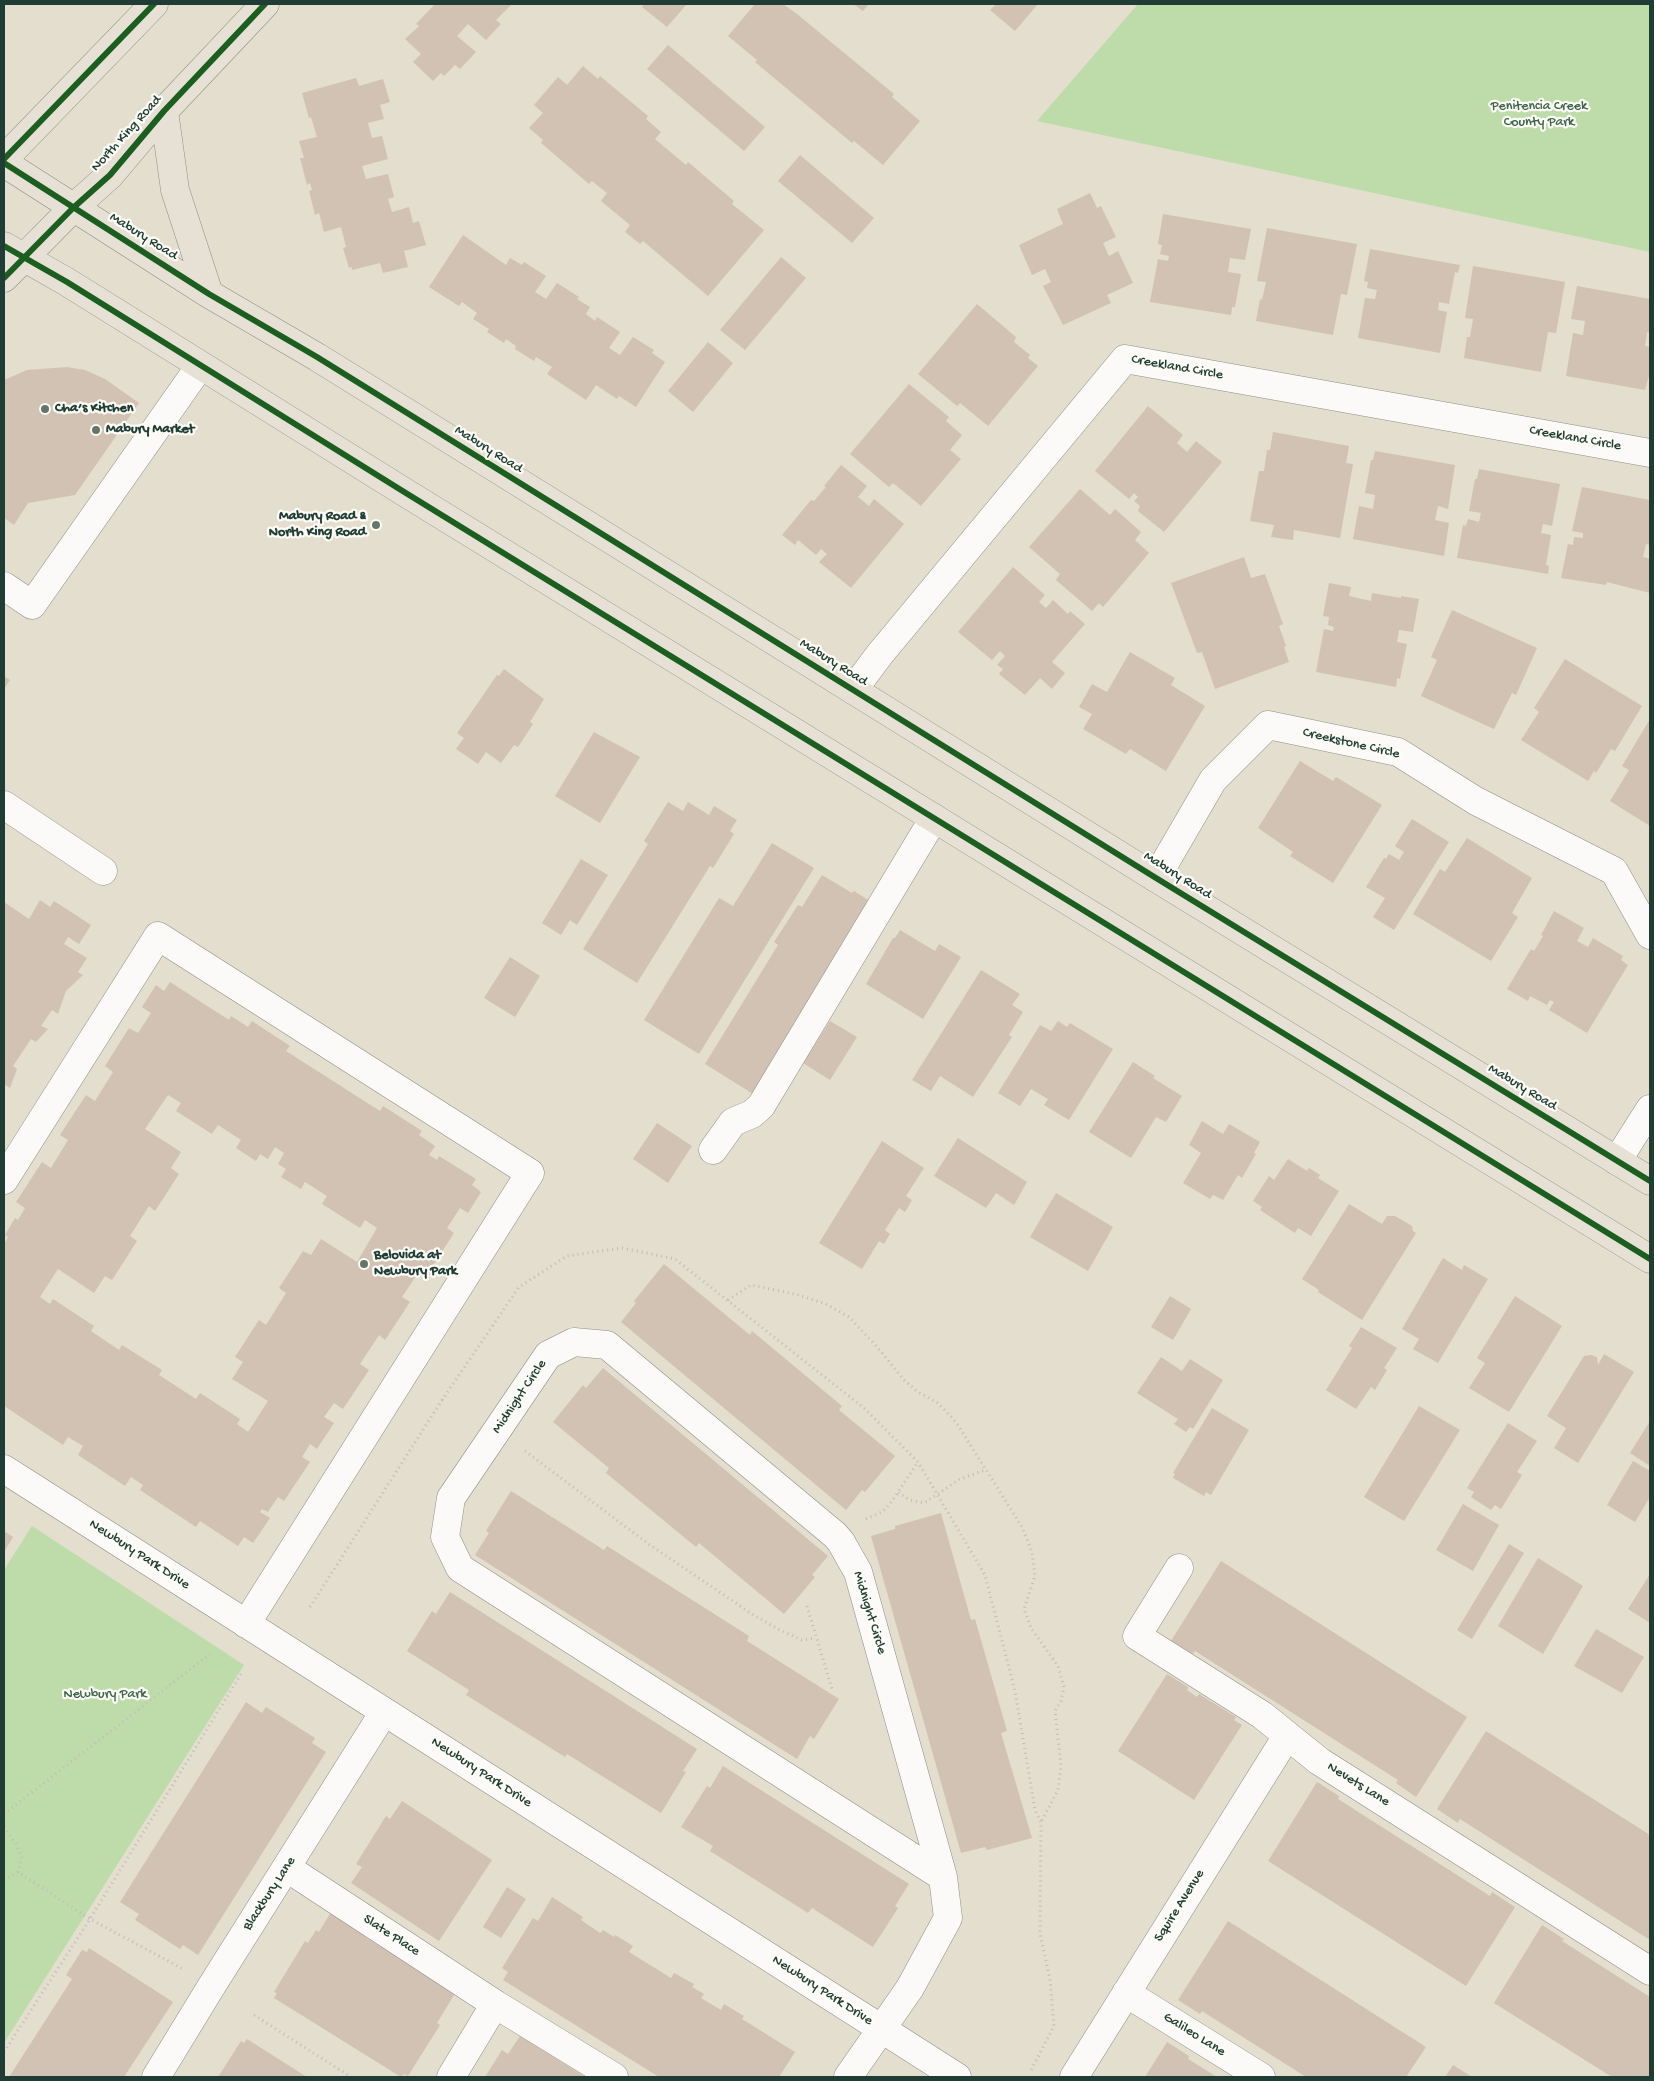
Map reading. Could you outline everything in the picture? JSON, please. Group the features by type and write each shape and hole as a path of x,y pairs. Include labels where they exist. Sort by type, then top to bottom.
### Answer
{"main road":[{"path":"4,161 154,4"},
{"name":"North King Road","path":"4,278 14,252 73,208 110,174 164,111 265,4"},
{"path":"164,111 175,190 209,294"},
{"name":"Mabury Road","path":"4,161 73,208 209,294 317,357 1156,878 1650,1181"},
{"path":"14,252 67,282 200,366 1650,1259"}],"street":[{"name":"Creekland Circle","path":"853,690 880,654 1125,358 1650,453"},
{"path":"4,586 32,604 200,366"},
{"name":"Creekstone Circle","path":"1156,878 1213,780 1268,725 1398,752 1476,801 1614,871 1650,935"},
{"path":"4,806 102,871"},
{"path":"713,1150 733,1122 752,1114 761,1106 934,818"},
{"path":"4,1180 158,936 530,1173 246,1624"},
{"path":"1617,1161 1650,1109"},
{"name":"Midnight Circle","path":"848,2077 880,2028 910,1988 948,1918 943,1878 858,1572 841,1542 607,1345 574,1342 548,1355 451,1498 445,1537 460,1568 943,1878"},
{"name":"Newbury Park Drive","path":"4,1469 957,2077"},
{"name":"Nevets Lane","path":"1179,1568 1137,1636 1262,1715 1319,1761 1650,1971"},
{"name":"Blackbury Lane","path":"156,2077 211,1986 384,1712"},
{"name":"Squire Avenue","path":"1074,2077 1287,1736"},
{"name":"Slate Place","path":"287,1868 495,2004 614,2077"},
{"name":"Galileo Lane","path":"1126,1993 1261,2077"},
{"path":"451,2077 495,2004"}],"path":[{"path":"310,1607 442,1400 519,1287 566,1256 622,1248 675,1259 864,1408 918,1462 985,1575 1015,1691 1035,1810 1041,1822 1040,1933 1050,1979 1054,2026 1031,2070"},
{"path":"728,1300 751,1285 826,1304 849,1317 904,1380 918,1392 938,1403 956,1422 1022,1527 1032,1552 1035,1576 1024,1609 1030,1628 1058,1666 1064,1687 1061,1701 1055,1711 1061,1765 1058,1790 1041,1822"},
{"path":"442,1400 446,1403"},
{"path":"519,1448 526,1451 650,1545 752,1614 802,1640 816,1638"},
{"path":"841,1542 859,1524 882,1512 898,1493 918,1462"},
{"path":"898,1493 910,1500 924,1503 960,1479 985,1470"},
{"path":"808,1606 832,1689"},
{"path":"4,1814 210,1654"},
{"path":"4,2052 90,1919 241,1674"},
{"path":"4,1827 16,1844 22,1858 18,1872 4,1880"},
{"path":"18,1872 90,1919 190,1973"},
{"path":"254,2015 351,2077"}],"green space":[{"name":"Penitencia Creek County Park","path":"1138,4 1650,4 1650,252 1037,121"},
{"name":"Newbury Park","path":"32,1526 244,1665 4,2043 4,1570"}],"building":[{"path":"435,4 512,4 496,20 501,24 486,40 468,24 457,36 476,52 460,69 455,65 444,76 441,73 433,81 413,62 421,54 405,39 419,26 416,24"},
{"path":"644,4 687,4 667,27 642,7"},
{"path":"755,4 783,4 894,94 892,97 920,121 883,165 854,141 852,143 755,62 757,60 728,36"},
{"path":"853,4 869,4 863,11"},
{"path":"996,4 1038,4 1015,31 990,10"},
{"path":"668,45 765,127 744,151 647,69"},
{"path":"583,66 598,79 600,76 648,116 646,119 661,132 655,139 686,165 688,162 734,201 732,204 764,230 708,296 643,241 640,244 625,232 630,225 601,201 607,193 592,181 589,184 541,143 543,140 529,128 543,113 534,105 558,77 567,85"},
{"path":"356,78 359,86 383,79 390,102 380,105 384,119 368,123 372,138 382,136 388,159 362,166 366,179 388,174 394,197 388,199 392,212 409,207 413,223 419,221 426,245 404,251 408,267 383,273 380,263 352,270 352,267 349,268 343,248 346,247 341,227 324,232 319,213 315,215 309,191 312,190 310,183 307,185 300,158 304,158 299,141 317,137 302,93"},
{"path":"800,155 874,218 852,243 778,181"},
{"path":"1090,193 1097,208 1101,206 1116,237 1103,243 1109,256 1118,251 1133,283 1107,295 1111,303 1063,325 1043,286 1051,282 1045,269 1032,275 1019,245 1063,224 1057,209"},
{"path":"1163,214 1251,229 1245,260 1230,258 1228,272 1241,274 1235,307 1232,307 1231,315 1150,302 1158,259 1168,261 1169,256 1160,254 1162,245 1158,244"},
{"path":"1267,228 1357,244 1347,295 1341,294 1333,335 1256,321 1260,299 1262,300 1266,282 1257,281"},
{"path":"463,235 506,265 510,258 522,265 524,262 546,276 535,292 546,299 557,283 579,297 577,299 590,307 586,314 595,321 597,317 620,332 609,348 620,355 633,337 654,350 652,353 665,362 636,407 619,396 617,399 596,385 586,400 547,374 552,367 536,357 534,361 515,349 516,346 506,339 504,343 487,332 489,329 473,319 477,313 462,302 459,306 429,287"},
{"path":"1370,249 1460,265 1458,273 1455,272 1449,304 1439,302 1438,310 1447,312 1440,353 1358,338 1365,298 1375,299 1377,290 1367,288 1368,282 1364,281"},
{"path":"781,257 806,278 745,350 720,330"},
{"path":"1473,266 1565,282 1556,333 1548,332 1541,372 1464,358 1467,337 1470,337 1473,319 1465,318"},
{"path":"1577,286 1650,299 1650,333 1647,332 1645,346 1650,347 1650,372 1645,390 1566,376 1573,333 1583,335 1585,321 1571,319"},
{"path":"977,304 1016,337 1014,342 1030,355 1028,358 1038,366 988,426 960,403 957,406 918,374"},
{"path":"708,342 733,363 693,412 668,391"},
{"path":"67,367 85,370 105,379 139,403 75,495 28,503 14,525 4,518 4,380 27,370"},
{"path":"909,384 949,417 946,421 962,435 950,450 961,459 921,506 893,483 889,487 850,454"},
{"path":"1148,406 1183,435 1177,443 1187,452 1196,441 1222,462 1164,532 1138,511 1140,506 1134,501 1138,497 1134,493 1129,499 1095,471"},
{"path":"1273,432 1349,446 1346,463 1353,464 1340,538 1294,530 1293,540 1271,537 1274,525 1250,521 1259,471 1264,471 1267,450 1270,450"},
{"path":"1375,451 1455,465 1448,509 1438,506 1435,520 1449,523 1444,556 1353,539 1359,506 1373,509 1375,495 1365,493 1371,460 1373,460"},
{"path":"841,465 867,486 858,497 869,506 874,499 904,524 851,588 819,562 827,554 821,549 816,555 798,540 795,545 782,535 811,500 814,501 826,487 824,486"},
{"path":"1479,469 1560,484 1552,526 1543,524 1541,533 1551,535 1546,565 1549,566 1548,574 1457,558 1463,525 1466,526 1468,519 1479,522 1481,513 1469,511 1475,479 1477,479"},
{"path":"1582,487 1650,500 1650,545 1646,544 1643,557 1650,559 1650,593 1607,582 1606,585 1561,578 1568,544 1573,545 1574,537 1583,538 1583,533 1572,531"},
{"path":"1080,489 1110,515 1115,509 1141,532 1135,540 1149,553 1103,607 1099,603 1092,611 1056,580 1060,574 1029,547"},
{"path":"1244,557 1251,578 1265,574 1283,624 1279,626 1289,662 1215,689 1202,652 1197,653 1171,583"},
{"path":"1013,567 1045,595 1039,602 1046,608 1053,600 1068,614 1070,611 1085,624 1052,662 1065,673 1052,689 1040,678 1025,695 999,674 1003,669 997,665 1005,656 1000,651 992,660 958,632"},
{"path":"1329,583 1351,587 1349,596 1371,601 1372,593 1419,599 1413,632 1399,630 1397,642 1407,644 1400,679 1397,678 1396,687 1316,672 1324,629 1333,631 1334,627 1328,625 1329,617 1323,616"},
{"path":"1452,610 1537,648 1516,695 1512,693 1494,729 1421,696 1437,660 1431,657"},
{"path":"1130,652 1175,678 1171,685 1205,706 1166,771 1130,749 1126,754 1083,729 1092,714 1079,707 1092,684 1107,692"},
{"path":"1565,659 1642,706 1615,751 1611,749 1596,773 1594,771 1588,781 1521,740 1539,712 1534,708"},
{"path":"504,669 544,699 530,722 533,724 518,747 514,745 501,763 486,752 478,764 456,749 464,738 457,733 497,675 499,676"},
{"path":"4,676 10,680 4,689"},
{"path":"1650,719 1650,826 1610,801 1629,770 1622,766"},
{"path":"594,732 640,757 600,823 555,796"},
{"path":"1300,761 1333,781 1336,777 1382,805 1333,883 1290,856 1293,852 1258,828"},
{"path":"668,802 683,811 688,802 709,815 714,806 737,820 730,831 734,834 713,868 710,866 637,983 583,949 648,844 644,841"},
{"path":"1412,819 1449,842 1394,930 1373,917 1385,898 1366,887 1384,858 1386,859 1389,854 1399,860 1404,852 1395,846"},
{"path":"1467,838 1532,878 1512,913 1518,917 1491,961 1413,914 1440,869 1445,872"},
{"path":"772,843 814,868 699,1054 644,1020 719,898 733,906"},
{"path":"581,859 608,875 577,925 570,920 561,935 542,923"},
{"path":"822,875 852,893 854,891 876,905 758,1097 705,1064 778,945 774,942 798,905 802,907"},
{"path":"40,900 50,907 54,901 91,925 79,944 68,937 64,944 87,958 78,972 83,975 66,991 58,1014 52,1010 41,1026 48,1029 36,1042 31,1039 13,1066 17,1069 10,1088 4,1084 4,902 29,919"},
{"path":"1554,911 1584,928 1577,941 1588,947 1593,938 1623,956 1621,960 1628,965 1587,1033 1549,1010 1554,1002 1550,1000 1547,1005 1530,996 1528,1001 1507,989 1531,949 1534,951"},
{"path":"900,930 935,951 939,944 961,957 923,1019 866,984 893,938 895,938"},
{"path":"510,957 540,976 515,1017 484,998"},
{"path":"981,970 1020,994 1012,1005 1023,1012 1009,1035 1012,1037 973,1097 940,1076 931,1091 912,1080"},
{"name":"Belovida at Newbury Park","path":"170,982 229,1020 231,1016 248,1027 252,1021 290,1046 286,1051 380,1111 383,1106 422,1131 419,1135 435,1146 429,1155 437,1160 439,1156 476,1179 472,1185 481,1192 468,1213 460,1208 447,1228 454,1233 429,1272 422,1267 402,1297 410,1302 385,1340 379,1335 360,1364 369,1370 343,1409 334,1403 324,1417 334,1423 317,1449 310,1444 302,1457 310,1462 284,1501 278,1497 268,1512 262,1509 260,1512 270,1518 253,1543 244,1537 238,1546 200,1521 196,1527 140,1490 143,1485 131,1477 125,1486 78,1455 83,1446 68,1437 63,1445 4,1406 4,1244 8,1237 5,1235 15,1218 18,1220 25,1208 16,1202 42,1162 51,1168 68,1140 60,1135 86,1095 95,1101 113,1072 105,1066 129,1028 138,1033 151,1013 142,1007 156,985 164,991","holes":["168,1095 181,1103 176,1111 212,1134 218,1125 241,1140 236,1148 256,1161 260,1154 268,1159 275,1147 284,1153 278,1164 286,1169 281,1177 301,1189 305,1182 327,1196 322,1204 360,1228 365,1220 377,1228 357,1262 321,1239 311,1255 303,1251 279,1288 286,1293 266,1325 259,1320 235,1357 243,1362 232,1379 268,1401 248,1432 237,1424 240,1419 200,1393 196,1399 159,1375 162,1370 122,1345 119,1350 91,1331 94,1326 53,1299 50,1304 40,1297 58,1269 94,1293 105,1276 112,1280 137,1241 130,1236 149,1206 155,1211 179,1174 171,1168 181,1152 145,1129"]},
{"path":"830,1021 857,1037 830,1080 803,1063"},
{"path":"1058,1021 1067,1027 1070,1023 1113,1049 1069,1120 1044,1105 1048,1099 1031,1089 1020,1106 998,1093 1040,1025 1051,1031"},
{"path":"1133,1062 1155,1076 1153,1078 1182,1096 1166,1122 1156,1117 1131,1158 1089,1132"},
{"path":"1202,1121 1223,1134 1229,1124 1260,1142 1254,1153 1256,1154 1242,1178 1238,1175 1223,1200 1213,1195 1210,1199 1183,1183 1201,1153 1189,1145"},
{"path":"657,1123 692,1146 668,1183 633,1159"},
{"path":"958,1138 1027,1182 1014,1205 996,1193 986,1208 934,1176"},
{"path":"882,1141 924,1168 906,1196 912,1200 905,1212 899,1208 885,1230 890,1234 884,1244 879,1241 862,1269 819,1243"},
{"path":"1288,1159 1307,1171 1309,1168 1320,1175 1318,1178 1339,1191 1311,1236 1298,1228 1295,1233 1260,1210 1262,1207 1253,1201 1269,1176 1274,1180"},
{"path":"1056,1193 1113,1227 1088,1271 1030,1237"},
{"path":"1349,1204 1382,1224 1387,1216 1395,1216 1412,1226 1413,1231 1416,1233 1362,1320 1318,1292 1319,1290 1302,1279"},
{"path":"1443,1258 1462,1270 1464,1265 1488,1279 1438,1363 1413,1349 1419,1339 1402,1329"},
{"path":"664,1264 750,1335 752,1331 842,1406 839,1410 895,1456 865,1492 862,1490 846,1510 621,1322 636,1303 634,1301"},
{"path":"1170,1296 1191,1309 1173,1340 1151,1327"},
{"path":"1515,1296 1562,1326 1509,1412 1469,1388 1485,1363 1477,1358"},
{"path":"1361,1327 1397,1348 1384,1368 1387,1370 1375,1390 1371,1387 1356,1409 1326,1390 1352,1348 1349,1346"},
{"path":"1604,1354 1634,1372 1578,1463 1554,1448 1566,1428 1547,1416 1584,1356 1591,1355 1597,1357 1598,1365"},
{"path":"1161,1357 1182,1371 1190,1359 1223,1380 1193,1429 1190,1427 1186,1432 1174,1424 1178,1419 1137,1393"},
{"path":"603,1368 828,1556 812,1575 815,1577 784,1614 699,1543 696,1547 606,1473 609,1468 553,1422 583,1385 586,1388"},
{"path":"1419,1406 1460,1430 1404,1521 1364,1497"},
{"path":"1212,1408 1249,1430 1211,1495 1206,1492 1204,1496 1173,1478 1175,1474 1173,1473"},
{"path":"1650,1421 1650,1466 1630,1453"},
{"path":"1508,1423 1537,1441 1517,1472 1522,1475 1501,1509 1495,1505 1491,1510 1471,1497 1474,1492 1467,1488"},
{"path":"1633,1461 1650,1471 1650,1497 1635,1522 1607,1505"},
{"path":"511,1491 604,1550 607,1546 749,1636 747,1641 839,1699 814,1739 810,1736 797,1759 475,1555 489,1533 486,1531"},
{"path":"1463,1504 1499,1525 1473,1571 1436,1550"},
{"path":"941,1513 971,1620 975,1619 1007,1731 1001,1733 1032,1838 987,1850 985,1847 961,1853 871,1536 895,1529 895,1526"},
{"path":"4,1531 13,1537 4,1552"},
{"path":"1509,1544 1524,1553 1472,1639 1457,1630"},
{"path":"1538,1558 1583,1586 1543,1654 1498,1626"},
{"path":"1221,1561 1467,1717 1416,1797 1396,1783 1398,1780 1195,1651 1193,1654 1171,1641"},
{"path":"1650,1574 1650,1623 1628,1609"},
{"path":"450,1592 697,1749 683,1771 686,1772 661,1813 567,1754 565,1757 466,1695 469,1690 407,1651 432,1611 436,1614"},
{"path":"1596,1629 1644,1657 1622,1693 1574,1666"},
{"path":"1167,1674 1188,1687 1187,1690 1197,1697 1199,1694 1236,1717 1234,1720 1242,1725 1194,1800 1118,1751"},
{"path":"246,1702 262,1713 266,1707 315,1738 312,1743 326,1752 198,1955 183,1945 180,1949 135,1920 139,1914 120,1902"},
{"path":"1486,1731 1650,1835 1650,1940 1460,1819 1458,1823 1437,1809"},
{"path":"723,1766 909,1884 895,1906 898,1908 873,1947 812,1908 808,1913 710,1851 713,1846 681,1827 707,1786 710,1788"},
{"path":"1317,1782 1339,1796 1338,1799 1490,1896 1492,1892 1515,1907 1466,1986 1268,1861"},
{"path":"402,1801 492,1860 439,1941 351,1883 362,1867 356,1864 386,1816 390,1819"},
{"path":"507,1887 526,1899 501,1938 483,1927"},
{"path":"552,1897 583,1917 581,1920 600,1933 603,1930 633,1946 629,1952 671,1978 674,1973 694,1984 692,1987 704,1994 701,1998 721,2010 724,2004 744,2016 742,2019 795,2052 779,2077 659,2077 503,1980 508,1972 502,1968 533,1918 538,1921"},
{"path":"331,1912 366,1934 365,1937 381,1947 383,1944 457,1990 437,2023 440,2025 408,2076 404,2074 401,2077 274,1998 277,1993 274,1992 305,1941 308,1943 316,1930 319,1932"},
{"path":"1228,1921 1426,2047 1406,2077 1306,2077 1202,2011 1200,2014 1178,2000"},
{"path":"1542,1925 1564,1939 1562,1941 1650,1997 1650,2077 1612,2077 1494,2003"},
{"path":"89,1948 173,2002 124,2077 9,2077 72,1979 66,1975 82,1950 87,1952"},
{"path":"520,2036 585,2077 485,2077 502,2050 508,2054"},
{"path":"247,2039 307,2077 218,2077 241,2041 244,2043"},
{"path":"1167,2042 1189,2056 1188,2059 1217,2077 1145,2077"},
{"path":"1453,2065 1472,2077 1445,2077"}],"cycle path":[{"path":"4,159 154,4"},
{"path":"4,278 73,208 110,175 164,111 265,4"},
{"path":"4,163 209,294 317,357 1156,878 1650,1181"},
{"path":"4,246 67,282 401,490 1650,1259"}],"place":[{"name":"Cha’s Kitchen","path":"45,409"},
{"name":"Mabury Market","path":"96,430"},
{"name":"Mabury Road & North King Road","path":"376,525"},
{"name":"Belovida at Newbury Park","path":"364,1264"}]}
